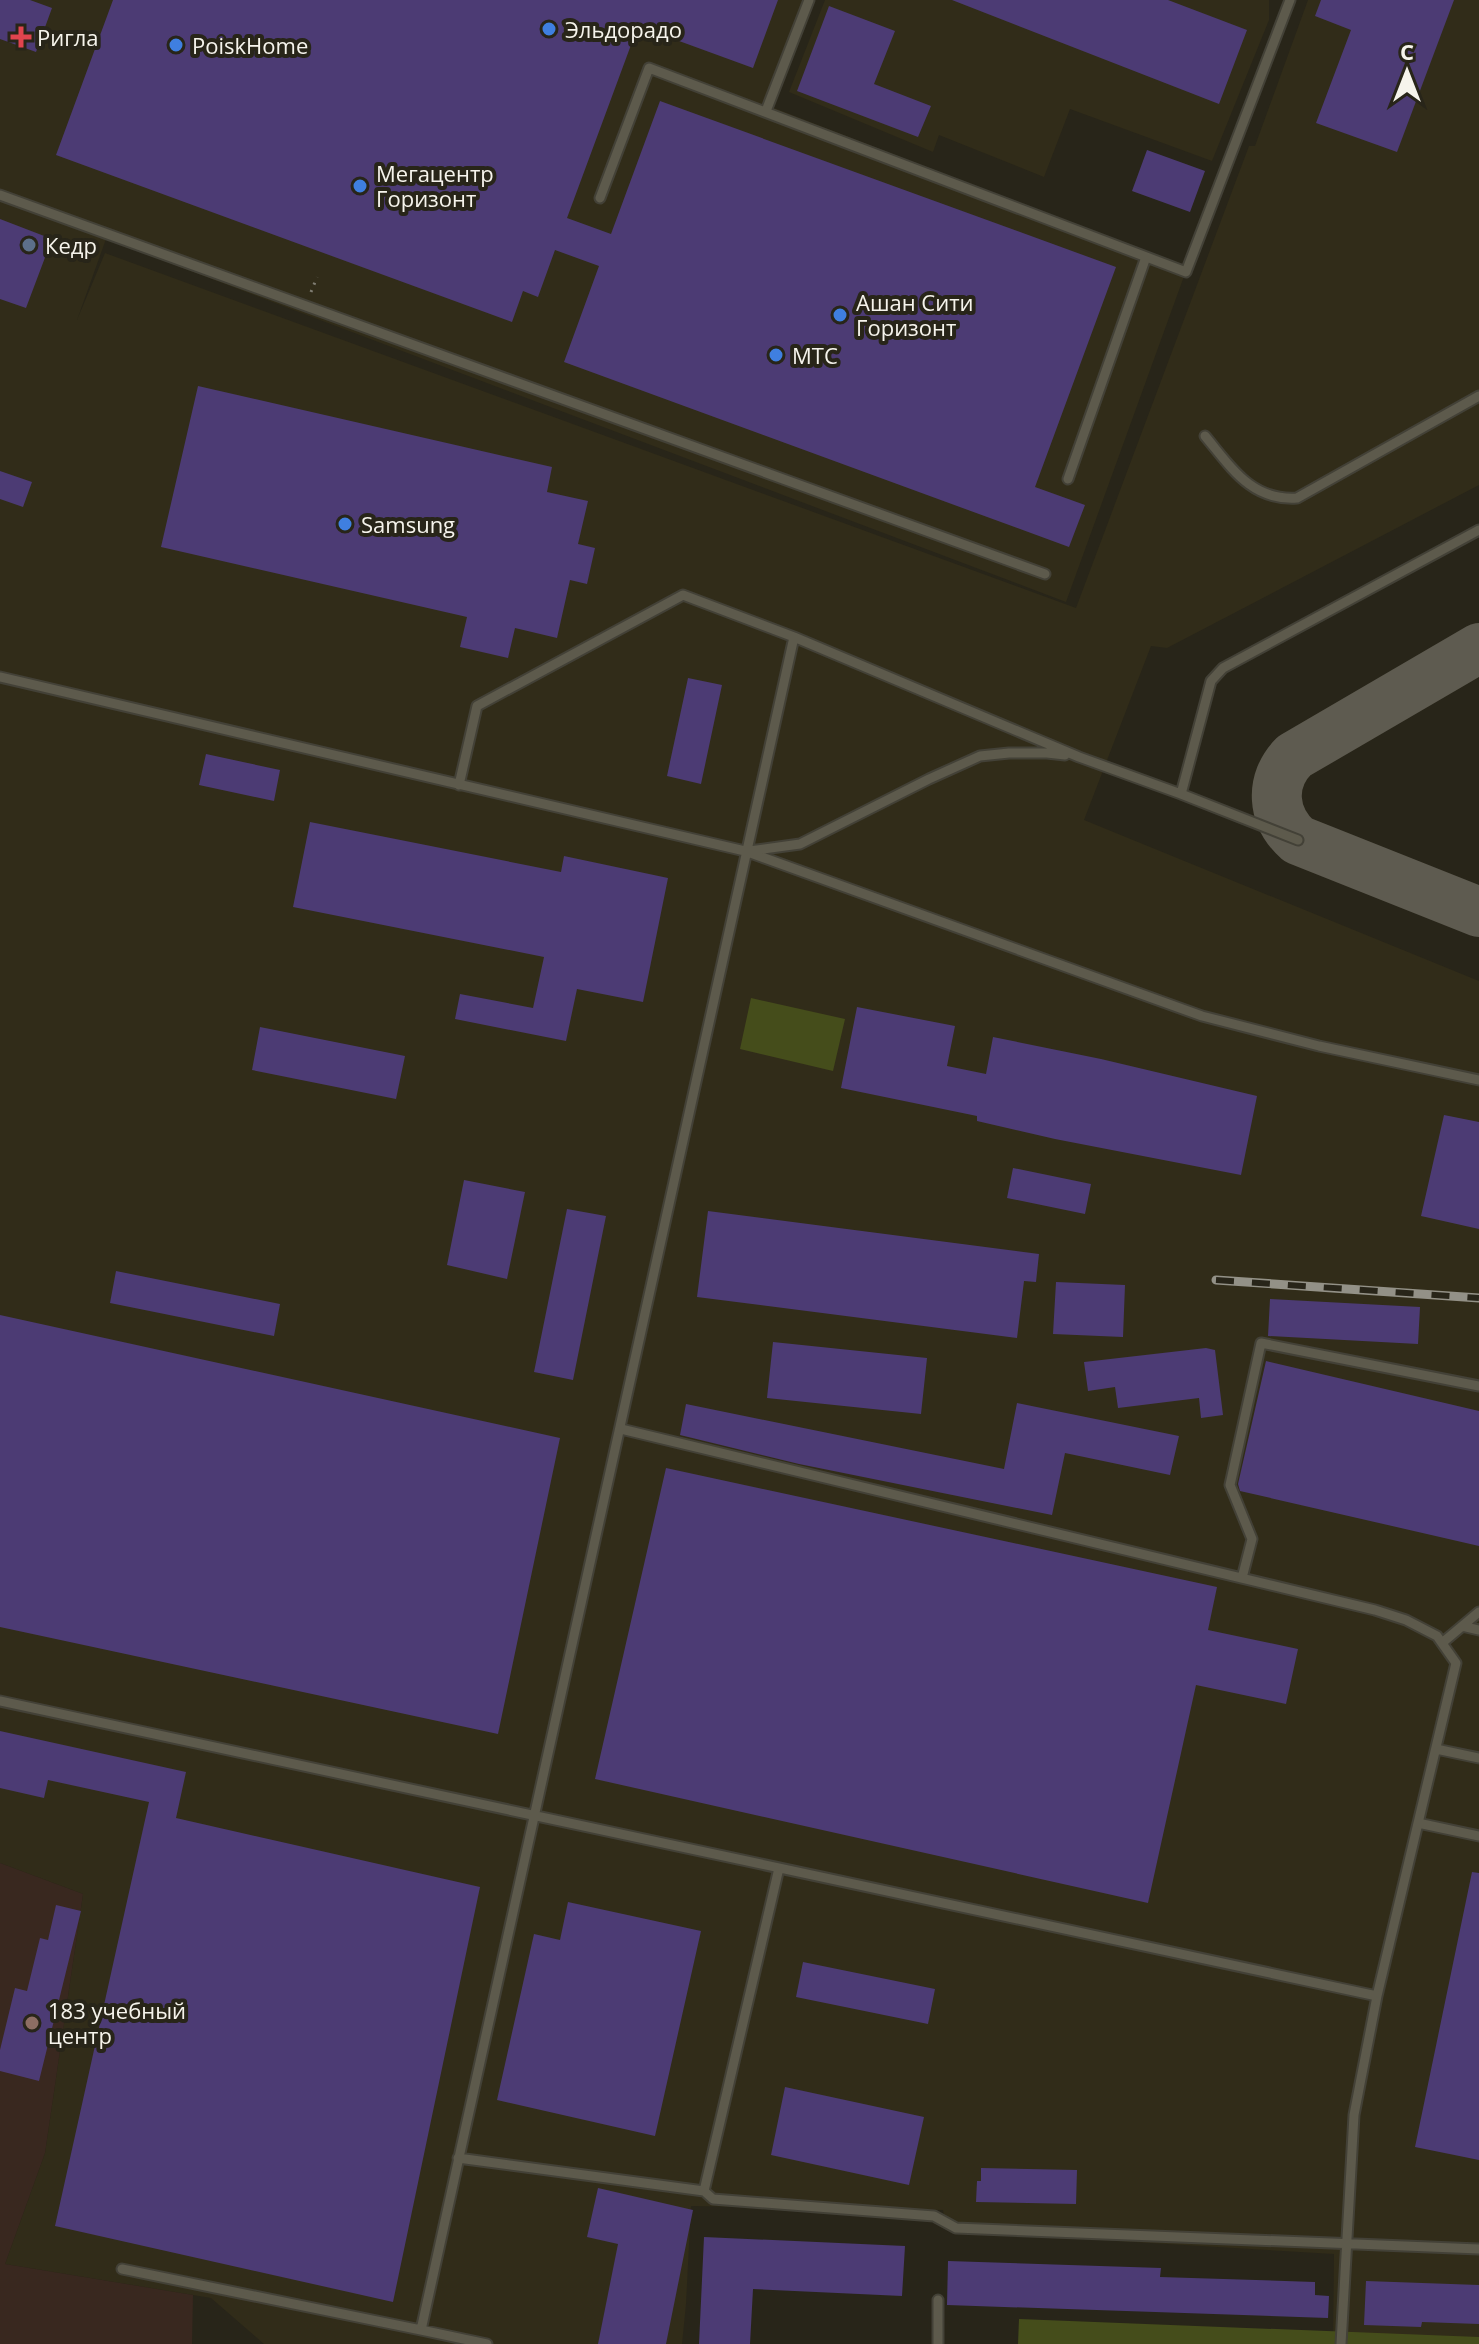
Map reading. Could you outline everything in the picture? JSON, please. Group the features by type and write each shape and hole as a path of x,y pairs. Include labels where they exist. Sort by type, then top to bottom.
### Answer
{"lane":[{"path":"766,111 809,0"},
{"path":"600,198 649,68 1186,272 1290,0"},
{"path":"2,196 1045,574"},
{"path":"1068,479 1146,257"},
{"path":"1205,436 1254,488 1280,499 1297,498 1479,396"},
{"path":"1181,794 1211,681 1223,668 1479,530"},
{"path":"459,785 477,706 683,595 794,637 1079,757 1298,840"},
{"path":"421,2330 794,637"},
{"path":"0,677 745,851 1202,1016 1319,1046 1479,1080"},
{"path":"745,851 800,844 980,756 1047,753 1079,757"},
{"path":"1242,1578 1252,1539 1230,1485 1261,1343 1479,1386"},
{"path":"621,1429 1375,1610 1406,1620 1437,1636 1456,1663 1377,1996 1354,2115 1341,2344"},
{"path":"1442,1643 1479,1612"},
{"path":"1462,1626 1479,1630"},
{"path":"0,1701 1377,1996"},
{"path":"1436,1749 1479,1758"},
{"path":"1418,1823 1479,1836"},
{"path":"704,2191 779,1868"},
{"path":"458,2158 704,2191 713,2199 934,2216 956,2228 1479,2249"},
{"path":"122,2269 487,2344"},
{"path":"938,2300 938,2344"}],"shaded area":[{"path":"0,0 803,0 764,104 1187,268 1066,602 106,239 77,320 105,253 1076,608 1249,146 1255,146 1308,0 1479,0 1479,485 1167,648 1151,646 1084,820 1479,981 1479,2344 1333,2344 1334,2254 947,2231 943,2210 691,2206 682,2344 264,2344 211,2298 5,2264 45,2153 83,1894 0,1863"},
{"path":"825,0 1269,0 1269,20 1212,161 1070,109 1044,177 939,135 933,152 789,92"},
{"name":"183 учебный центр","path":"0,1863 83,1894 45,2153 5,2264 193,2295 192,2344 0,2344"}],"green space":[{"path":"751,998 845,1019 833,1071 740,1049"},
{"path":"1019,2319 1479,2337 1479,2344 1018,2344"}],"building":[{"path":"0,0 30,0 52,8 36,52 0,39"},
{"path":"113,0 778,0 753,68 638,26 567,218 611,234 660,101 1116,267 1035,487 1085,505 1069,547 564,362 599,266 555,250 538,297 523,291 512,322 56,155"},
{"path":"952,0 1168,0 1247,30 1219,104"},
{"path":"1321,0 1454,0 1397,152 1316,123 1351,30 1315,16"},
{"path":"829,6 895,31 874,84 931,106 918,137 797,91"},
{"path":"1147,150 1205,171 1190,212 1132,191"},
{"path":"0,219 52,239 26,308 0,299"},
{"path":"198,386 552,467 547,492 588,501 578,544 595,548 587,584 570,580 557,638 515,628 508,658 460,647 467,617 161,547"},
{"path":"0,471 32,482 23,507 0,499"},
{"path":"688,678 722,685 701,784 667,776"},
{"path":"206,754 280,770 274,801 199,785"},
{"path":"310,822 561,872 564,856 668,878 643,1002 577,989 566,1041 455,1019 460,994 533,1008 544,957 293,907"},
{"path":"857,1007 955,1026 947,1066 986,1074 993,1037 1257,1096 1241,1175 1055,1139 977,1121 977,1116 841,1088"},
{"path":"260,1027 405,1056 396,1099 252,1070"},
{"path":"1444,1115 1479,1122 1479,1229 1421,1216"},
{"path":"1013,1168 1091,1184 1085,1214 1007,1198"},
{"path":"464,1180 525,1192 507,1279 447,1265"},
{"path":"567,1209 606,1216 573,1380 534,1372"},
{"path":"708,1211 1039,1254 1036,1282 1024,1281 1017,1338 697,1297"},
{"path":"116,1271 280,1304 274,1336 110,1303"},
{"path":"1056,1282 1125,1285 1123,1337 1053,1334"},
{"path":"1270,1299 1420,1307 1418,1344 1268,1336"},
{"path":"0,1315 560,1438 498,1734 0,1627"},
{"path":"773,1342 927,1358 921,1414 767,1398"},
{"path":"1206,1348 1215,1350 1223,1415 1201,1418 1199,1398 1118,1408 1115,1387 1088,1391 1084,1362"},
{"path":"1266,1361 1479,1411 1479,1546 1240,1491 1238,1484"},
{"path":"1017,1403 1179,1436 1170,1475 1065,1453 1052,1515 799,1464 680,1435 686,1404 1004,1469"},
{"path":"666,1468 1217,1587 1208,1630 1298,1649 1286,1704 1196,1685 1148,1903 595,1779"},
{"path":"0,1731 186,1772 176,1818 480,1887 393,2302 55,2226 149,1802 48,1780 44,1798 0,1788"},
{"path":"1472,1872 1479,1873 1479,2160 1415,2147"},
{"path":"568,1902 701,1931 655,2136 497,2100 534,1934 560,1940"},
{"path":"56,1905 81,1911 39,2081 0,2071 0,2050 15,1988 27,1991 40,1938 48,1940"},
{"path":"803,1962 935,1989 928,2024 796,1997"},
{"path":"785,2087 924,2117 909,2185 771,2155"},
{"path":"981,2168 1077,2170 1076,2204 976,2202"},
{"path":"598,2188 693,2210 666,2344 598,2344 618,2244 587,2237"},
{"path":"704,2237 905,2246 902,2296 753,2289 750,2344 699,2344"},
{"path":"948,2261 1161,2268 1160,2277 1315,2282 1315,2295 1329,2296 1328,2318 947,2305"},
{"path":"1366,2281 1479,2285 1479,2324 1422,2322 1421,2327 1364,2325"}],"taxiway":[{"path":"1479,648 1294,756 1280,776 1277,788 1283,821 1298,840 1479,912"}],"railway":[{"path":"1216,1280 1479,1298"}],"place":[{"name":"Эльдорадо","path":"549,29"},
{"name":"Ригла","path":"21,37"},
{"name":"PoiskHome","path":"176,45"},
{"name":"Мегацентр Горизонт","path":"360,186"},
{"name":"Кедр","path":"29,245"},
{"name":"Ашан Сити Горизонт","path":"840,315"},
{"name":"МТС","path":"776,355"},
{"name":"Samsung","path":"345,524"},
{"name":"183 учебный центр","path":"32,2023"}]}
